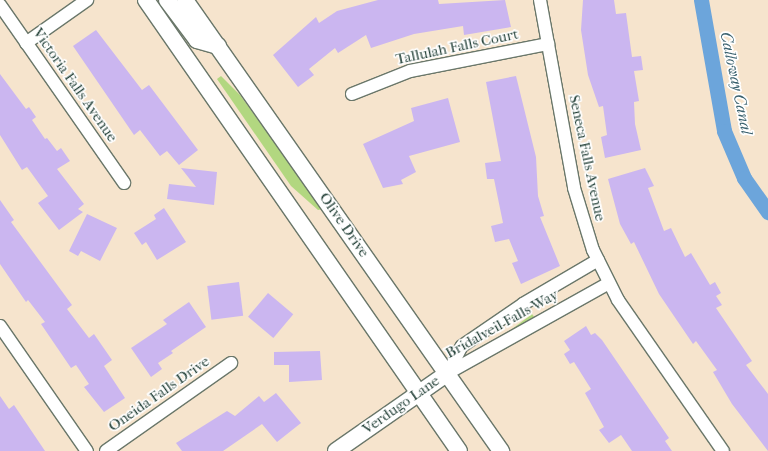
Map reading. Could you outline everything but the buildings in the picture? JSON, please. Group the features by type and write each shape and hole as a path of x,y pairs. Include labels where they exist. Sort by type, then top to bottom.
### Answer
{"main road":[{"path":"146,0 459,451"},
{"path":"167,0 197,40 218,46"},
{"name":"Olive Drive","path":"185,0 502,451"},
{"name":"Verdugo Lane","path":"336,451 418,392 448,373"}],"street":[{"path":"26,43 87,0"},
{"name":"Seneca Falls Avenue","path":"540,0 574,188 598,260 609,283 723,451"},
{"name":"Victoria Falls Avenue","path":"0,5 124,183"},
{"name":"Tallulah Falls Court","path":"352,94 410,71 548,44"},
{"name":"Bridalveil Falls Way","path":"448,373 462,346 523,304 598,260"},
{"name":"Bridalveil Falls Way","path":"448,373 609,283"},
{"path":"0,326 87,451"},
{"name":"Oneida Falls Drive","path":"106,451 231,364"}],"green space":[{"path":"221,76 240,95 323,209 318,210 291,186 217,79"},
{"path":"532,314 535,318 491,351 488,347"}],"waterway":[{"name":"Calloway Canal","path":"701,0 724,131 744,178 768,212"}]}
